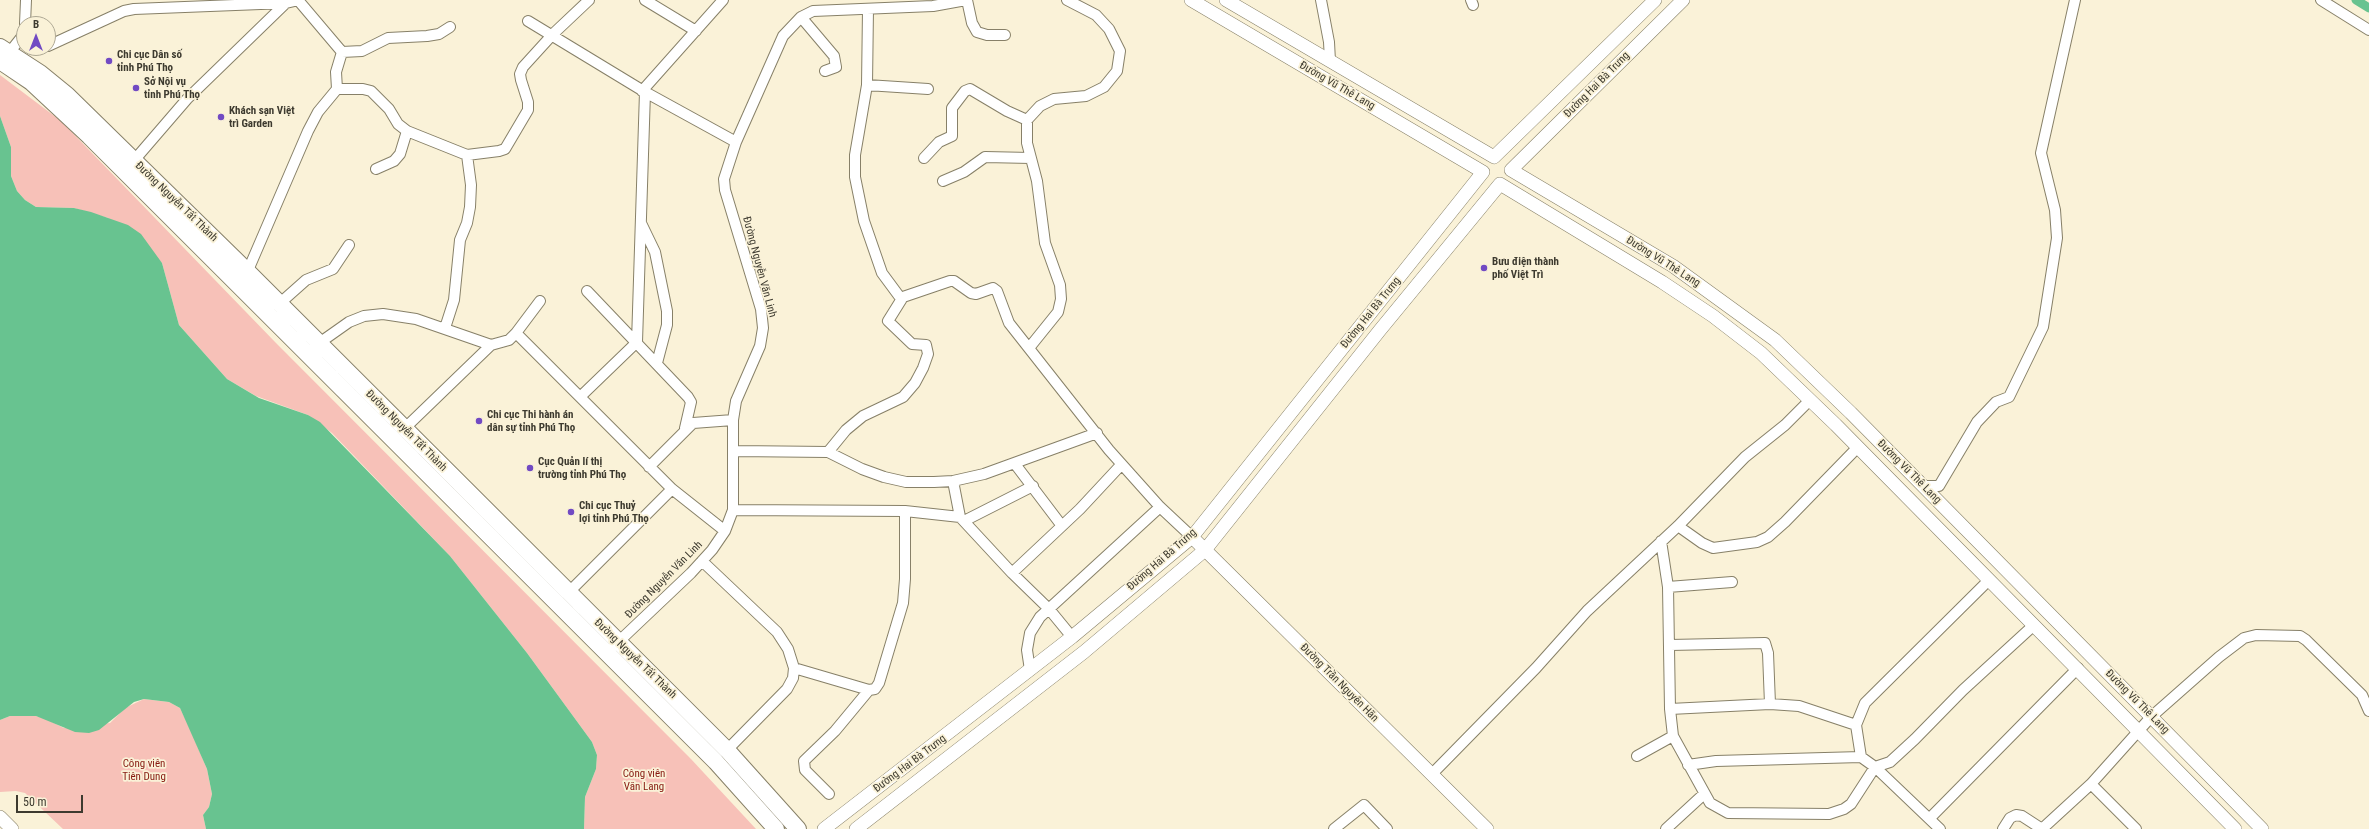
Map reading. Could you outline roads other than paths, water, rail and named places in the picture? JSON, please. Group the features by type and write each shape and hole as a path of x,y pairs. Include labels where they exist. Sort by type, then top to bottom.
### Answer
{"main road":[{"name":"Đường Nguyễn Tất Thành","path":"3,54 31,82 129,166 313,347 606,654 716,762 776,829"},
{"name":"Đường Nguyễn Tất Thành","path":"244,280 279,304 313,347 404,428 727,750 798,829"}],"street":[{"path":"25,16 26,0"},
{"path":"56,42 124,11 265,2 287,2 299,0 342,52"},
{"path":"337,89 363,89 371,92 389,108 398,124 408,131 467,155 499,151 505,148 509,143 528,110 520,74 553,34 589,0"},
{"path":"645,0 696,31"},
{"path":"580,397 637,342 644,91 723,0"},
{"path":"845,0 850,9"},
{"path":"966,0 972,23 978,32 987,35 1005,36"},
{"name":"Đường Nguyễn Văn Linh","path":"606,654 702,561 725,532 733,510 735,451 734,420 736,401 760,346 763,328 761,309 725,190 724,178 736,142 783,36 801,17 813,11 934,6 966,0"},
{"path":"1029,348 1058,312 1061,299 1060,286 1045,243 1037,182 1027,143 1027,120 1040,106 1054,99 1086,96 1104,87 1117,70 1120,51 1109,29 1096,15 1066,0"},
{"name":"Đường Vũ Thê Lang","path":"1191,0 1483,172"},
{"name":"Đường Vũ Thê Lang","path":"1226,0 1494,157"},
{"path":"1321,0 1329,42 1330,61"},
{"name":"Đường Hai Bà Trưng","path":"1494,157 1655,0"},
{"name":"Đường Hai Bà Trưng","path":"1511,170 1683,0"},
{"path":"1923,486 1939,486 1978,422 1996,402 2009,398 2044,327 2057,238 2055,210 2041,153 2075,0"},
{"path":"2321,0 2369,30"},
{"path":"129,166 186,99 287,2"},
{"path":"868,9 867,85 855,155 855,177 864,221 882,273 899,296 903,298"},
{"path":"801,17 834,56 836,67 825,71"},
{"path":"528,21 553,34 644,91 736,142"},
{"path":"342,52 362,51 388,38 439,34 450,27"},
{"path":"3,54 16,42"},
{"path":"244,280 308,130 318,112 337,89 336,72 342,52"},
{"path":"867,85 928,89"},
{"path":"924,158 940,142 952,136 952,108 965,91 970,89 1007,111 1027,120"},
{"path":"376,169 394,160 400,154 408,131"},
{"path":"445,328 454,300 460,240 467,223 470,207 471,186 467,155"},
{"path":"943,181 964,172 985,157 1031,158"},
{"path":"1494,157 1505,160 1511,170 1508,179 1500,184 1489,182 1483,172 1486,162 1494,157"},
{"name":"Đường Vũ Thê Lang","path":"1511,170 1673,266 1769,335 1923,486 2262,829"},
{"name":"Đường Hai Bà Trưng","path":"824,829 1072,637 1192,537 1483,172"},
{"name":"Đường Vũ Thê Lang","path":"1500,184 1662,282 1713,316 1757,350 1858,447 2078,668 2235,829"},
{"name":"Đường Hai Bà Trưng","path":"856,829 1072,661 1206,550 1352,365 1500,184"},
{"path":"641,222 655,252 667,311 667,325 657,363"},
{"path":"279,304 306,280 333,269 349,245"},
{"path":"828,452 846,430 863,416 903,397 915,383 923,368 928,354 926,345 912,344 888,321 903,298 950,281 954,281 976,294 992,288 1001,300 1009,323 1121,465 1160,507 1192,537"},
{"path":"587,291 657,363 691,402 685,428"},
{"path":"404,428 491,345 508,340 516,333 540,301"},
{"path":"313,347 349,322 364,316 376,314 397,315 445,328 491,345"},
{"path":"516,333 672,489 725,532"},
{"path":"1757,350 1769,335"},
{"path":"1432,774 1536,668 1587,611 1660,541 1678,526 1745,457 1785,425 1810,400"},
{"path":"649,467 685,428 692,423 701,421 734,420"},
{"path":"735,451 828,452 862,469 884,477 906,482 953,481 984,474 1015,464 1097,433"},
{"path":"1678,526 1702,543 1713,548 1757,542 1768,536 1785,522 1858,447"},
{"path":"1015,464 1062,526"},
{"path":"1012,573 1062,526 1121,465"},
{"path":"953,481 962,519 1012,573 1049,609 1072,637"},
{"path":"733,510 905,511 962,519 1033,486"},
{"path":"568,593 672,489"},
{"path":"1030,670 1027,650 1030,633 1040,617 1160,507"},
{"path":"794,668 869,690 875,689 880,683 903,603 905,579 905,511"},
{"name":"Đường Trần Nguyên Hãn","path":"1192,537 1487,829"},
{"path":"1660,541 1668,587 1670,709 1674,736 1688,765 1710,803 1728,813 1829,814 1837,812 1851,804 1875,767 1890,762 1963,690 2034,625"},
{"path":"702,561 777,632 788,649 794,668 793,678 787,689 727,750"},
{"path":"1861,756 1856,725 1865,703 1989,580"},
{"path":"1668,587 1732,582"},
{"path":"2004,829 2010,818 2016,815 2022,816 2042,829 2091,784 2151,717 2219,657 2244,638 2256,636 2300,636 2306,640 2362,696 2369,711"},
{"path":"1670,645 1765,643 1768,653 1770,704"},
{"path":"1930,818 2078,668"},
{"path":"829,794 805,770 804,761 835,730 869,690"},
{"path":"1670,709 1770,704 1814,709 1856,725"},
{"path":"1637,756 1674,736"},
{"path":"1688,765 1716,761 1861,756 1875,767 1940,829"},
{"path":"2091,784 2136,829"},
{"path":"1666,829 1704,794"},
{"path":"1334,829 1364,804 1387,829"},
{"path":"0,817 12,829"}],"waterway":[{"path":"2356,0 2369,8"}],"place":[{"name":"Chi cục Dân số tỉnh Phú Thọ","path":"109,61"},
{"name":"Sở Nội vụ tỉnh Phú Thọ","path":"136,88"},
{"name":"Khách sạn Việt trì Garden","path":"221,117"},
{"name":"Bưu điện thành phố Việt Trì","path":"1484,268"},
{"name":"Chi cục Thi hành án dân sự tỉnh Phú Thọ","path":"479,421"},
{"name":"Cục Quản lí thị trường tỉnh Phú Thọ","path":"530,468"},
{"name":"Chi cục Thuỷ lợi tỉnh Phú Thọ","path":"571,512"}],"park label":[{"name":"Công viên Tiên Dung","path":"144,770"},
{"name":"Công viên Văn Lang","path":"644,780"}]}
